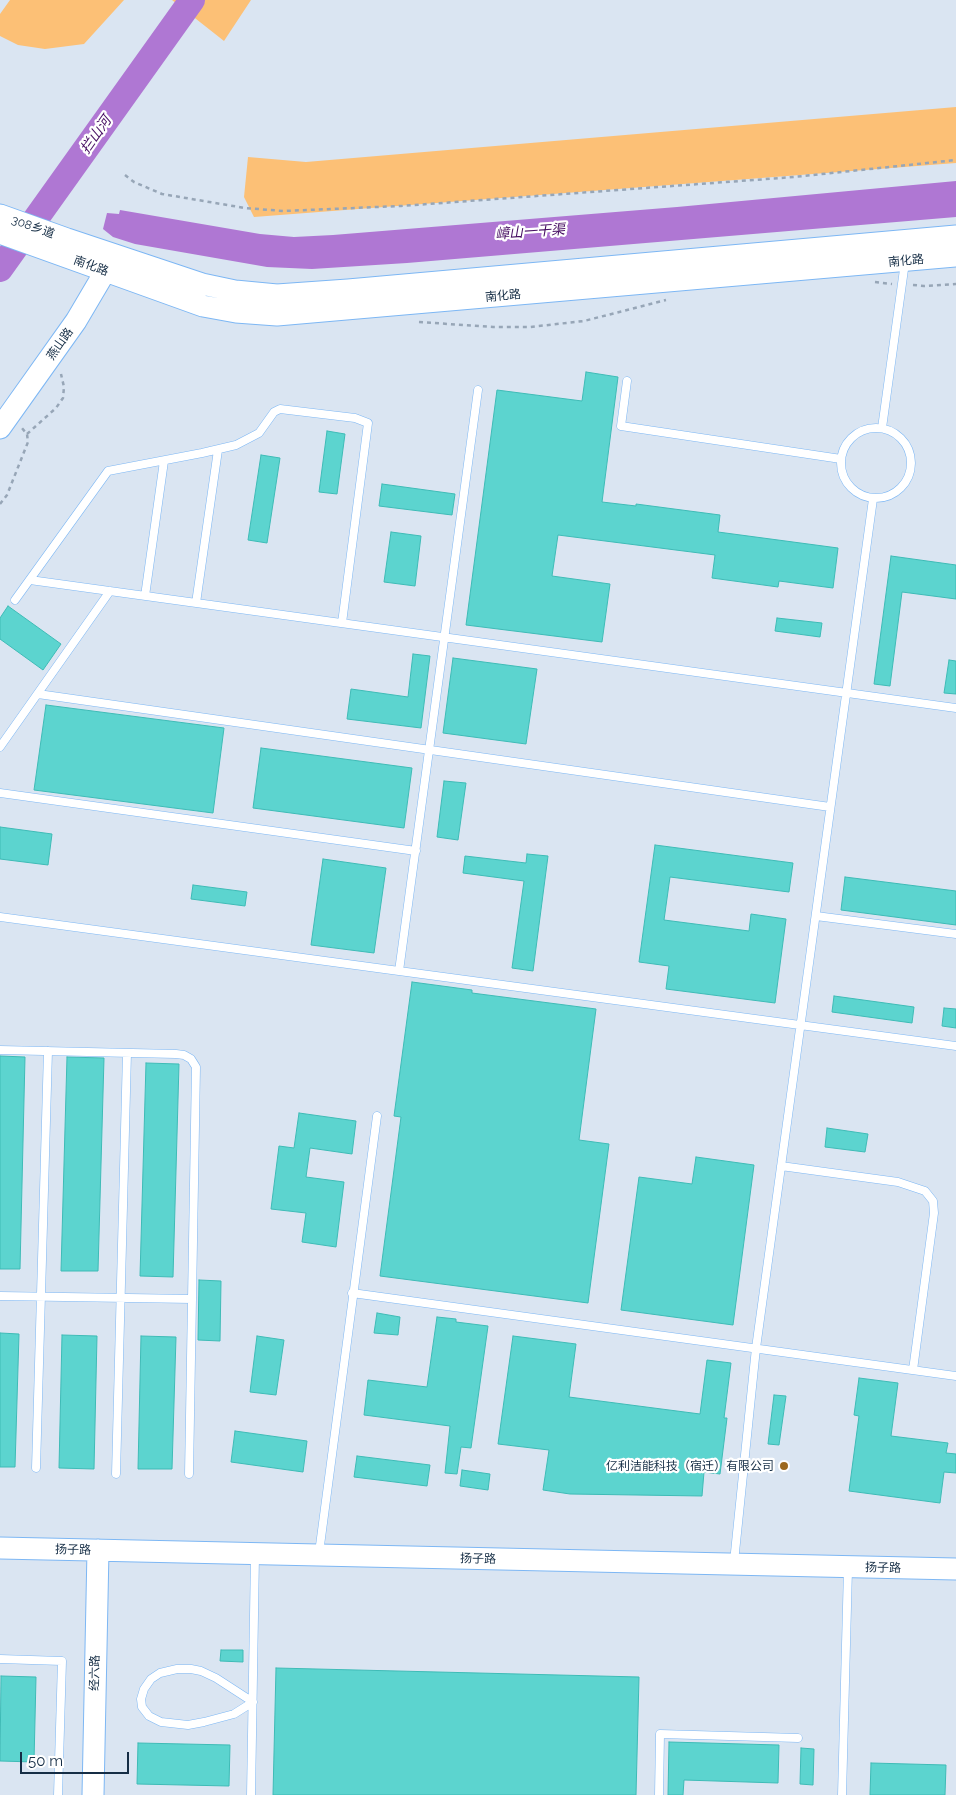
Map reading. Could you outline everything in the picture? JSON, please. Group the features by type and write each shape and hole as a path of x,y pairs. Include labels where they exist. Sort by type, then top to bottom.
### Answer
{"street":[{"name":"308乡道","path":"0,215 62,247"},
{"name":"308乡道","path":"0,233 62,247"},
{"name":"南化路","path":"907,250 956,236"},
{"name":"南化路","path":"62,247 110,263 202,284 234,291 276,295 907,250 956,256"},
{"name":"燕山路","path":"5,421 76,321 110,263"},
{"name":"扬子路","path":"0,1548 956,1569"},
{"name":"经六路","path":"93,1795 98,1550"}],"lane":[{"path":"882,428 907,250"},
{"path":"627,381 621,426 841,459"},
{"path":"399,971 478,390"},
{"path":"16,600 108,471 218,450 248,440 258,433 274,412 280,409 354,418 368,423 342,623"},
{"path":"870,428 882,428 893,432 903,439 910,450 911,474 905,485 896,493 885,498 873,499 862,496 852,490 845,481 841,470 841,459 847,443 860,432 870,428"},
{"path":"196,603 218,450"},
{"path":"145,596 164,460"},
{"path":"734,1564 756,1348 873,499"},
{"path":"30,580 956,708"},
{"path":"0,747 110,592"},
{"path":"38,694 830,807"},
{"path":"0,793 416,851"},
{"path":"816,916 956,934"},
{"path":"0,917 956,1046"},
{"path":"0,1050 184,1055 192,1059 196,1066 189,1474"},
{"path":"36,1468 48,1052"},
{"path":"116,1474 127,1053"},
{"path":"318,1555 377,1116"},
{"path":"781,1166 898,1182 925,1191 933,1201 934,1213 913,1370"},
{"path":"352,1293 956,1376"},
{"path":"0,1296 192,1298"},
{"path":"251,1795 255,1554"},
{"path":"842,1795 848,1567"},
{"path":"0,1659 62,1661 58,1795"},
{"path":"176,1669 191,1669 216,1678 253,1702 234,1714 188,1725 161,1722 149,1716 142,1707 141,1699 144,1689 160,1673 176,1669"},
{"path":"659,1795 660,1734 798,1738"}],"path":[{"path":"125,175 134,182 162,194 245,208 283,211 401,206 784,178 956,160"},
{"path":"870,282 924,286 956,284"},
{"path":"416,322 530,327 584,321 670,300"},
{"path":"27,434 56,408 63,398 64,387 53,353"},
{"path":"5,421 27,434"},
{"path":"0,504 7,495 25,452 28,442 27,434"}],"shaded area":[{"path":"10,0 124,0 84,44 45,49 18,45 0,36 0,14"},
{"path":"172,0 251,0 224,41"},
{"path":"956,107 956,163 254,217 244,197 248,157 306,162"}],"water":[{"name":"嶂山一干渠","path":"956,181 956,217 407,263 312,269 267,267 135,244 113,237 103,229 107,213 119,214 120,210 260,234 294,237 333,235 677,207"}],"building":[{"path":"586,372 618,377 602,502 636,506 636,504 720,515 718,532 838,548 833,588 779,581 778,587 712,578 715,555 558,535 552,576 610,584 602,642 466,625 497,390 582,401"},
{"path":"327,431 345,434 337,494 319,492"},
{"path":"261,455 280,458 267,543 248,540"},
{"path":"382,484 455,494 452,515 379,506"},
{"path":"391,532 421,536 415,586 384,582"},
{"path":"891,556 956,565 956,599 902,592 890,686 874,684"},
{"path":"8,606 61,644 43,670 0,639 0,618"},
{"path":"777,618 822,623 820,637 775,631"},
{"path":"413,654 430,656 421,728 347,719 351,689 408,697"},
{"path":"453,658 537,669 526,744 443,733"},
{"path":"949,660 956,661 956,694 944,693"},
{"path":"46,705 224,728 213,813 34,790"},
{"path":"261,748 412,768 404,828 253,808"},
{"path":"444,781 466,783 458,840 437,837"},
{"path":"0,827 52,834 48,865 0,859"},
{"path":"655,845 793,863 789,892 670,877 664,920 749,931 751,914 786,919 775,1003 666,989 669,966 639,962"},
{"path":"527,854 548,856 533,971 512,968 524,881 463,873 465,856 526,863"},
{"path":"323,859 386,868 374,953 311,945"},
{"path":"845,877 956,891 956,925 841,910"},
{"path":"193,885 247,892 245,906 191,899"},
{"path":"412,982 472,990 472,993 596,1009 579,1140 609,1144 588,1303 380,1276 401,1117 394,1116"},
{"path":"834,996 914,1007 912,1023 832,1012"},
{"path":"944,1008 956,1009 956,1028 942,1026"},
{"path":"0,1056 25,1057 20,1269 0,1269"},
{"path":"67,1057 104,1058 98,1271 61,1271"},
{"path":"146,1063 179,1064 173,1277 140,1276"},
{"path":"299,1113 356,1121 352,1154 310,1148 306,1177 344,1182 336,1247 302,1242 306,1213 271,1209 279,1146 294,1148"},
{"path":"827,1128 868,1134 865,1152 825,1147"},
{"path":"696,1157 754,1165 733,1325 621,1310 639,1177 692,1184"},
{"path":"199,1280 221,1281 220,1341 198,1340"},
{"path":"377,1313 400,1317 398,1335 374,1333"},
{"path":"437,1317 456,1319 456,1322 488,1326 471,1448 461,1447 457,1474 445,1473 450,1426 364,1415 368,1380 427,1387"},
{"path":"0,1333 19,1334 15,1467 0,1467"},
{"path":"62,1335 97,1336 94,1469 59,1468"},
{"path":"141,1336 176,1337 172,1469 138,1469"},
{"path":"257,1336 284,1340 276,1395 250,1392"},
{"path":"513,1336 576,1344 569,1397 700,1414 707,1360 731,1363 724,1418 727,1418 720,1474 704,1472 702,1496 570,1494 543,1490 549,1450 498,1444"},
{"path":"859,1378 898,1383 891,1436 948,1443 946,1453 956,1454 956,1473 944,1472 940,1503 849,1491 859,1416 854,1415"},
{"path":"774,1395 786,1396 779,1445 768,1444"},
{"path":"235,1431 307,1441 303,1472 231,1462"},
{"path":"357,1456 430,1465 427,1486 354,1477"},
{"path":"462,1470 490,1474 488,1490 460,1486"},
{"path":"221,1650 243,1650 243,1662 220,1661"},
{"path":"276,1668 639,1677 636,1795 273,1795"},
{"path":"1,1676 36,1677 34,1762 0,1761"},
{"path":"669,1742 779,1745 778,1783 684,1780 683,1795 668,1795"},
{"path":"138,1743 230,1745 229,1786 137,1784"},
{"path":"801,1748 814,1749 813,1785 800,1784"},
{"path":"871,1763 946,1765 945,1795 870,1795"}],"waterway":[{"name":"拦山河","path":"0,269 192,0"}],"place":[{"name":"亿利洁能科技（宿迁）有限公司","path":"784,1466"}]}
